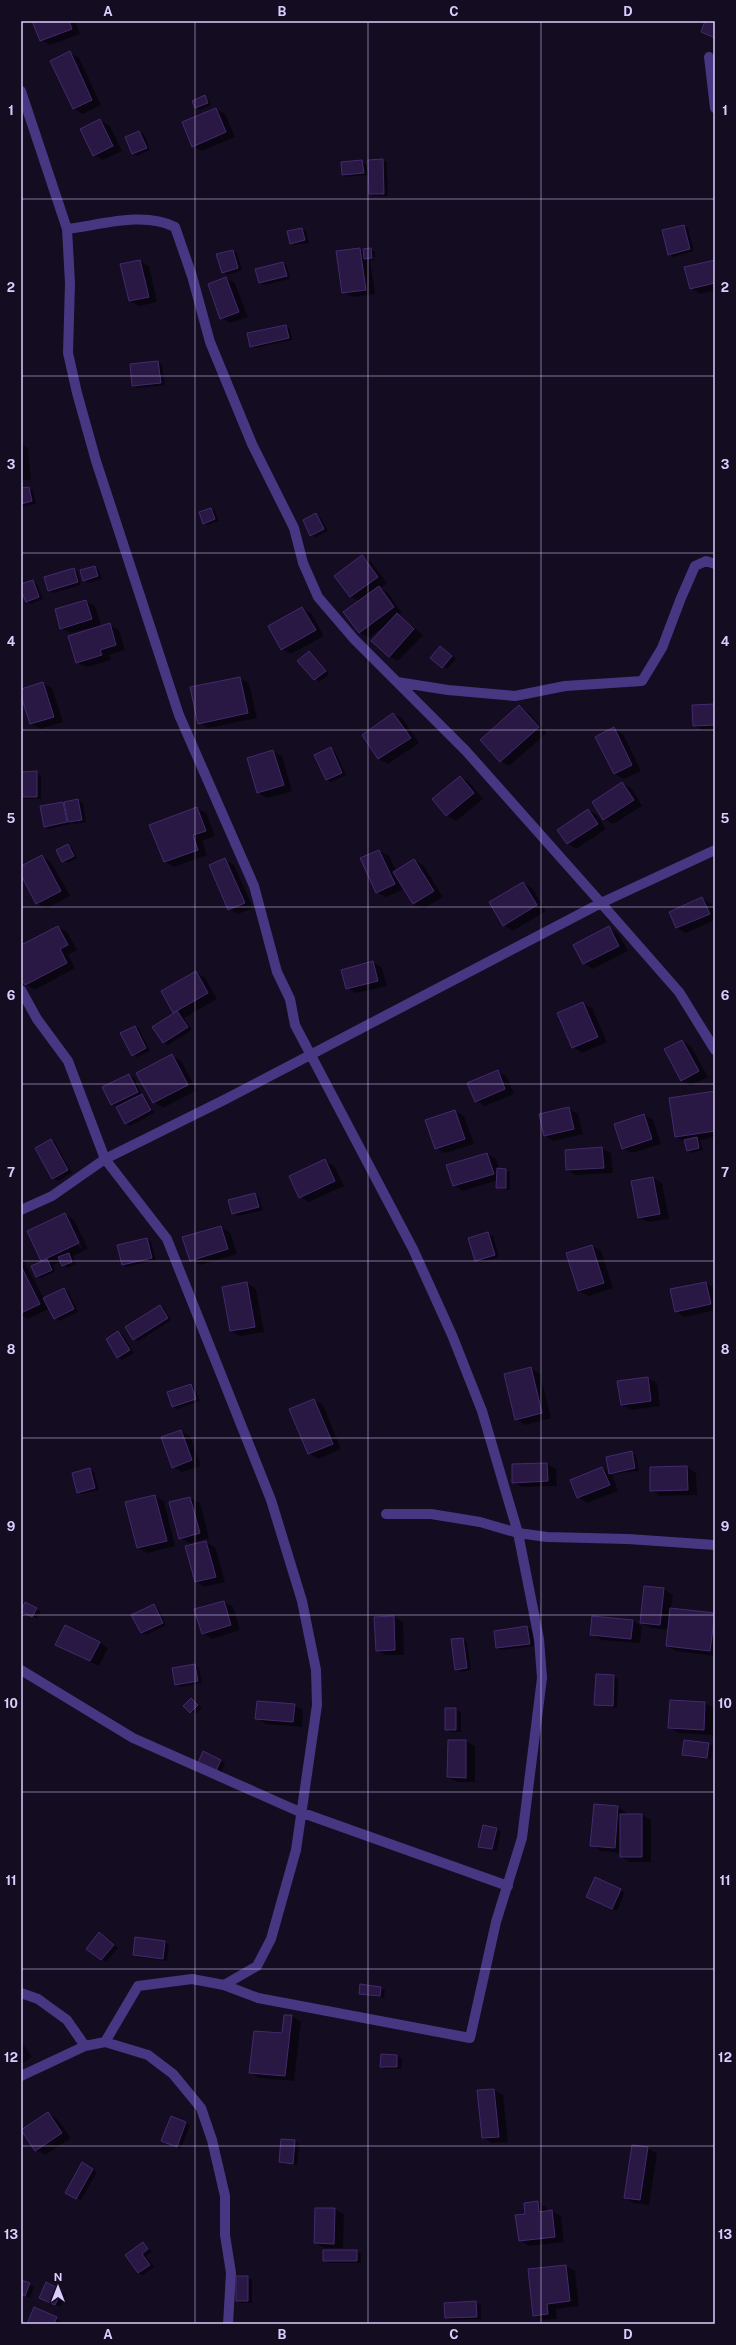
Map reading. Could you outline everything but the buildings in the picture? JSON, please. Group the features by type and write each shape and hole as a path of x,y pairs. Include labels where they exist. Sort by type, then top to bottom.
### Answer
{"street":[{"path":"709,57 715,108"},
{"path":"21,91 67,228 70,283 68,352 77,393 96,461 179,715 254,886 277,972 290,999 295,1025 413,1249 452,1335 482,1411 518,1533 539,1639 542,1678 522,1838 496,1922 470,2038 258,1998 224,1985 192,1979 138,1986 105,2042"},
{"path":"67,228 133,220 163,221 174,227 192,276 210,342 252,444 294,528 302,563 318,597 397,682 466,751 679,992 715,1050"},
{"path":"397,682 448,690 515,696 565,686 642,681 662,648 695,566 706,561 715,564"},
{"path":"21,1210 52,1196 105,1159 601,903 715,850"},
{"path":"21,990 37,1019 68,1061 105,1159 167,1239 271,1500 302,1601 316,1670 317,1705 300,1812 296,1850 271,1939 257,1966 224,1985"},
{"path":"386,1514 431,1514 480,1522 518,1533 547,1537 628,1538 715,1546"},
{"path":"21,1670 133,1738 300,1812 508,1886"},
{"path":"21,1993 38,1999 67,2020 85,2046"},
{"path":"21,2076 85,2046 105,2042 148,2055 173,2074 201,2108 212,2140 225,2196 225,2235 231,2273 228,2324"}]}
